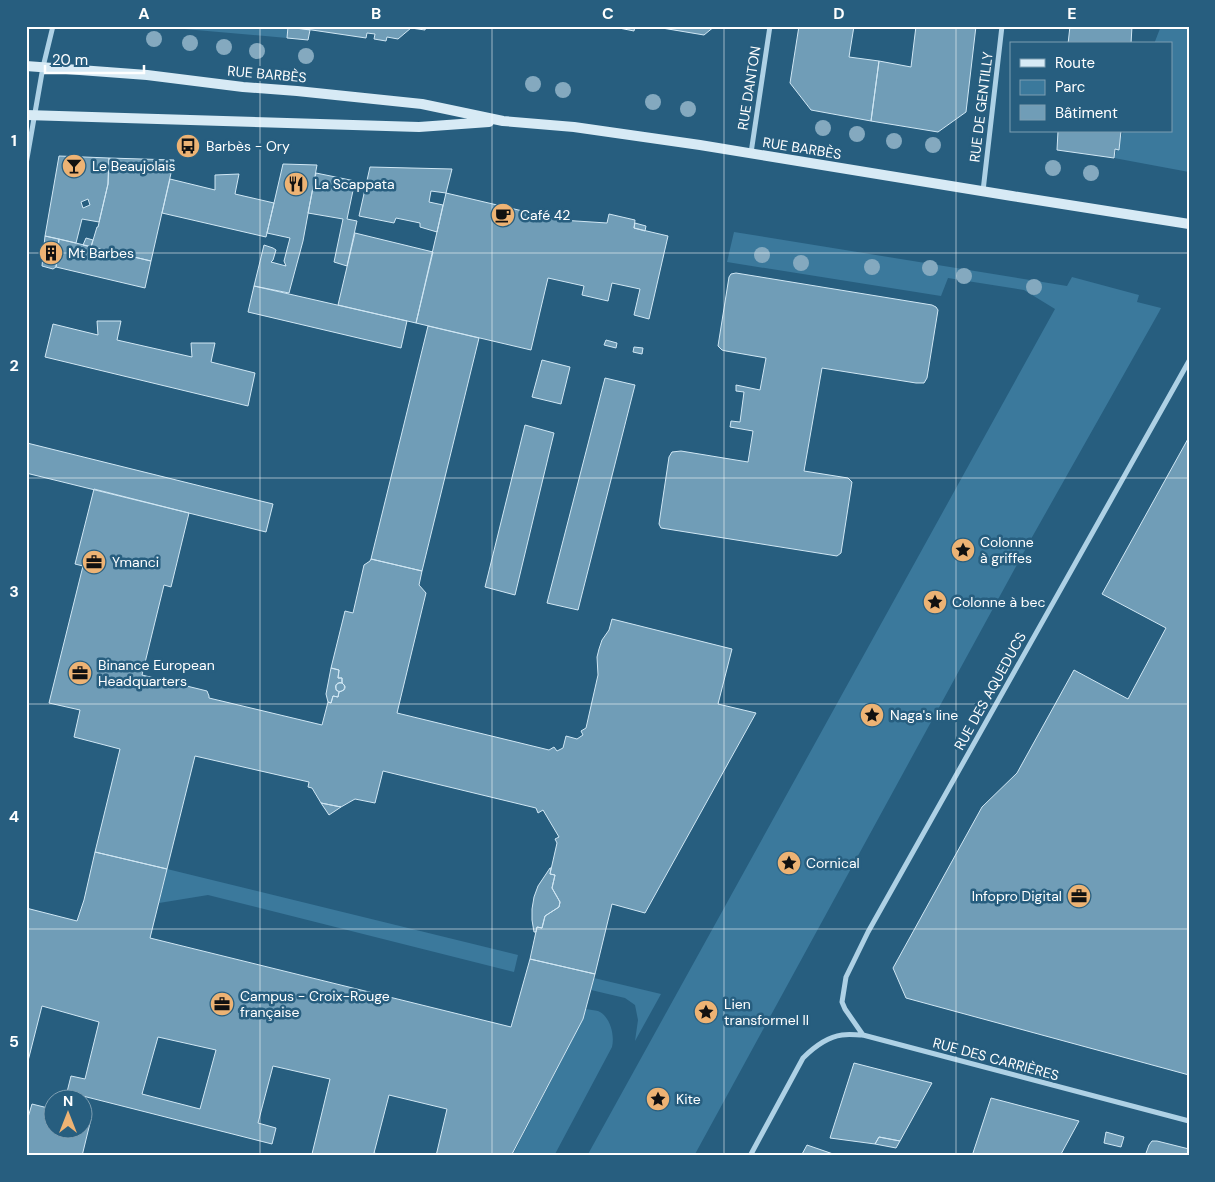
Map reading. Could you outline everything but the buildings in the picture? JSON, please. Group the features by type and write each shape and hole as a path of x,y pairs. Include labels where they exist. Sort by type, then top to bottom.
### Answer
{"main road":[{"name":"RUE BARBÈS","path":"26,66 147,75 243,87 422,104 503,121 612,132 1189,224"},
{"name":"RUE BARBÈS","path":"30,116 419,127 503,121"}],"street":[{"path":"26,164 30,116 53,26"},
{"name":"RUE DANTON","path":"750,153 770,26"},
{"name":"RUE DE GENTILLY","path":"983,191 1002,26"},
{"name":"RUE DES AQUEDUCS","path":"863,1035 842,1002 846,977 873,924 1189,361"},
{"name":"RUE DES CARRIÈRES","path":"750,1156 803,1058 813,1048 842,1034 863,1035 1189,1121"}],"green space":[{"path":"150,26 285,26 288,27 287,38"},
{"path":"1161,26 1189,26 1189,172 1114,158 1123,132 1172,132 1172,42 1155,42"},
{"path":"734,232 1067,286 1072,277 1139,295 1137,302 1161,308 1031,539 694,1156 587,1156 1055,309 1024,290 948,278 941,296 727,262"},
{"path":"167,869 518,955 514,972 208,895 159,903"},
{"path":"594,978 661,994 635,1041 638,1020 635,1005 625,998 591,990"},
{"path":"586,1009 598,1011 606,1017 611,1026 612,1047 554,1156 512,1156 583,1019"}],"place":[{"name":"Barbès - Ory","path":"188,146"},
{"name":"Le Beaujolais","path":"74,166"},
{"name":"La Scappata","path":"296,184"},
{"name":"Café 42","path":"503,215"},
{"name":"Mt Barbes","path":"51,253"},
{"name":"Colonne à griffes","path":"963,550"},
{"name":"Ymanci","path":"94,562"},
{"name":"Colonne à bec","path":"935,602"},
{"name":"Binance European Headquarters","path":"80,673"},
{"name":"Naga's line","path":"872,715"},
{"name":"Cornical","path":"789,863"},
{"name":"Infopro Digital","path":"1079,896"},
{"name":"Campus - Croix-Rouge française","path":"222,1004"},
{"name":"Lien transformel II","path":"706,1012"},
{"name":"Kite","path":"658,1099"}]}
